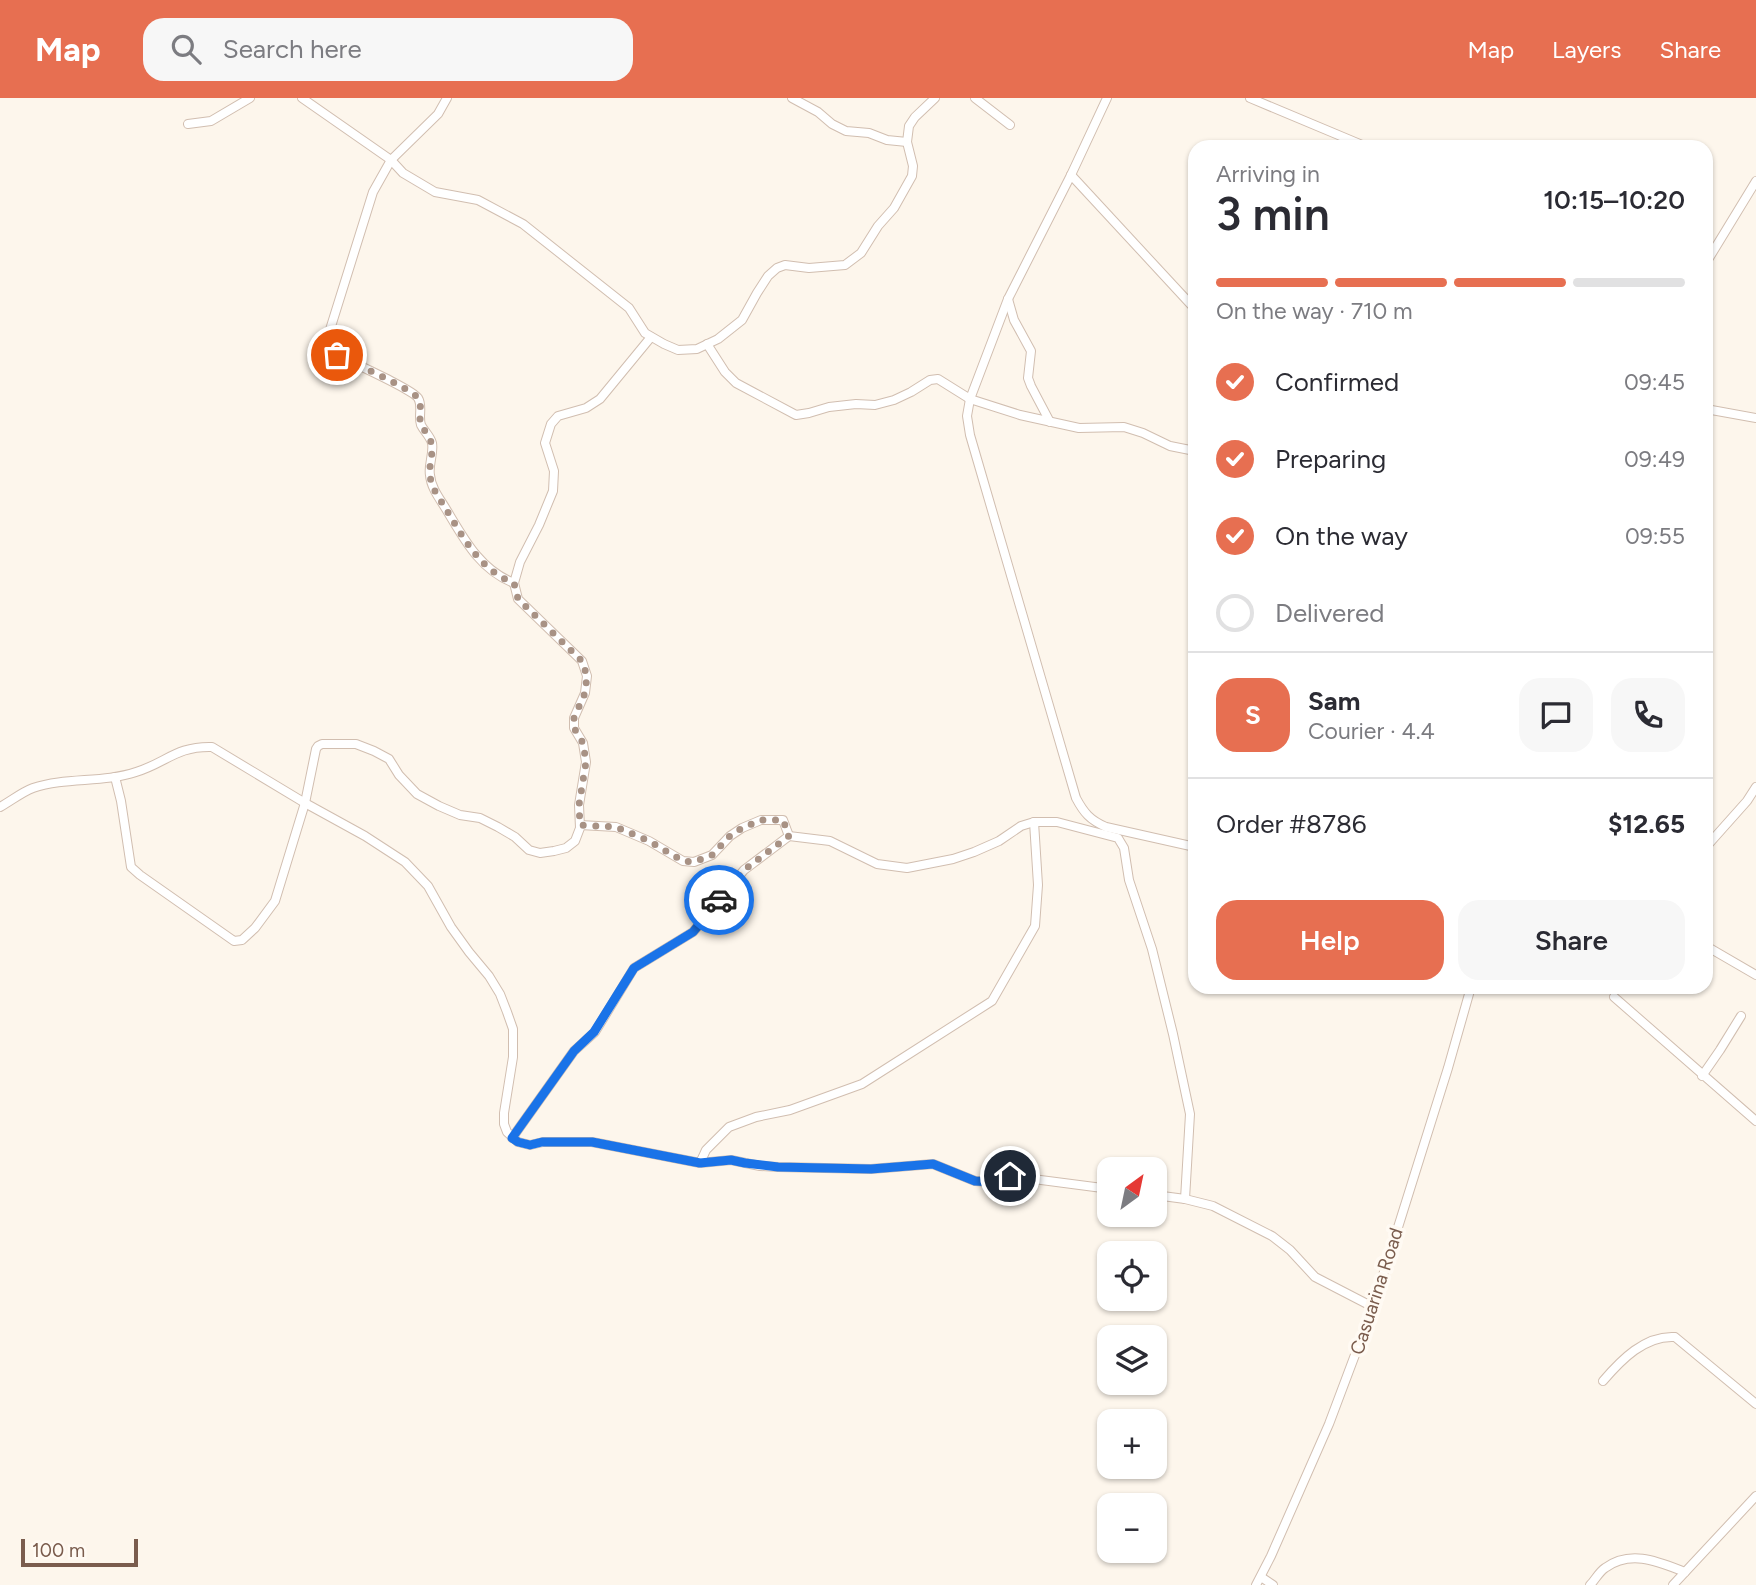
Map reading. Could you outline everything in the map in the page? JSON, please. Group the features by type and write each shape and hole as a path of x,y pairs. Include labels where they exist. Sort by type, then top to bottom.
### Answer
{"street":[{"path":"188,124 211,121 250,98"},
{"path":"302,98 391,160 403,173 435,192 478,200 523,224 629,308 645,333 678,350 697,349 718,339 742,320 768,276 777,268 785,265 810,268 845,265 861,253 878,226 894,208 912,176 913,166 907,142 909,126 935,98"},
{"path":"447,98 438,114 391,160 373,192 327,343 337,355 416,396 420,403 421,422 432,443 429,466 432,485 467,545 477,557 500,578 514,583"},
{"path":"792,98 846,131 869,133 887,140 907,142"},
{"path":"975,98 1010,125"},
{"path":"1107,98 1008,299 970,399 967,416 970,435 1076,798 1084,813 1105,827 1188,845"},
{"path":"1250,98 1350,140"},
{"path":"1071,175 1188,301"},
{"path":"1713,252 1756,181"},
{"path":"1008,299 1014,320 1031,351 1028,378 1050,422"},
{"path":"115,777 131,867 234,941 242,940 255,929 275,901 305,803 318,746 356,744 389,759 399,775 417,793 449,811 480,818 498,827 529,850 540,853 566,848 575,841 580,825 579,805 586,762 583,743 574,728 574,718 585,693 587,676 582,661 518,599 514,583 520,562 553,491 554,471 545,443 551,424 558,416 586,408 600,399 651,337"},
{"path":"707,344 725,372 736,383 796,415 840,405 875,405 902,396 934,379 943,381 970,399 1020,415 1079,428 1124,428 1143,433 1170,446 1188,450"},
{"path":"1713,410 1756,418"},
{"path":"0,807 33,788 138,772 184,749 212,747 365,836 405,862 428,886 451,927 498,991 513,1029 513,1057 504,1124 507,1132 518,1142 530,1145 542,1142 592,1142 700,1163 731,1160 778,1167 871,1169 933,1164 975,1181 992,1182 1010,1176 1097,1187"},
{"path":"1713,839 1756,788"},
{"path":"580,825 616,827 649,841 683,861 694,862 712,855 730,836 761,820 783,820 789,836"},
{"path":"512,1138 574,1051 594,1032 634,968 693,932 744,870 789,836 830,841 877,864 907,868 974,852 999,841 1021,826 1034,822 1057,822 1118,838"},
{"path":"700,1163 706,1150 729,1127 756,1117 790,1110 862,1084 992,1000 1035,926 1038,885 1034,822"},
{"path":"1105,827 1118,838 1124,848 1129,880 1152,949 1173,1034 1190,1114 1185,1199"},
{"path":"1713,950 1756,975"},
{"name":"Casuarina Road","path":"1258,1581 1329,1424 1373,1307 1469,994"},
{"path":"1614,997 1756,1121"},
{"path":"1702,1076 1741,1016"},
{"path":"1167,1197 1213,1206 1272,1236 1290,1250 1315,1277 1373,1307"},
{"path":"1603,1381 1636,1348 1659,1337 1675,1337 1756,1404"},
{"path":"1673,1585 1756,1496"},
{"path":"1590,1585 1604,1569 1620,1560 1638,1557 1658,1561 1685,1572"},
{"path":"1258,1581 1273,1585"}],"way so far":[{"path":"337,355 414,393 420,403 421,422 432,443 429,466 432,485 467,545 500,578 514,583 518,599 582,661 587,676 585,693 574,718 574,728 583,743 586,762 579,805 580,825 616,827 649,841 683,861 694,862 712,855 742,828 761,820 783,820 789,836 744,870 719,900"}],"route":[{"path":"719,900 693,932 634,968 594,1032 574,1051 512,1138 530,1145 542,1142 592,1142 700,1163 731,1160 760,1166 871,1169 933,1164 975,1181 992,1182 1010,1176"}]}
